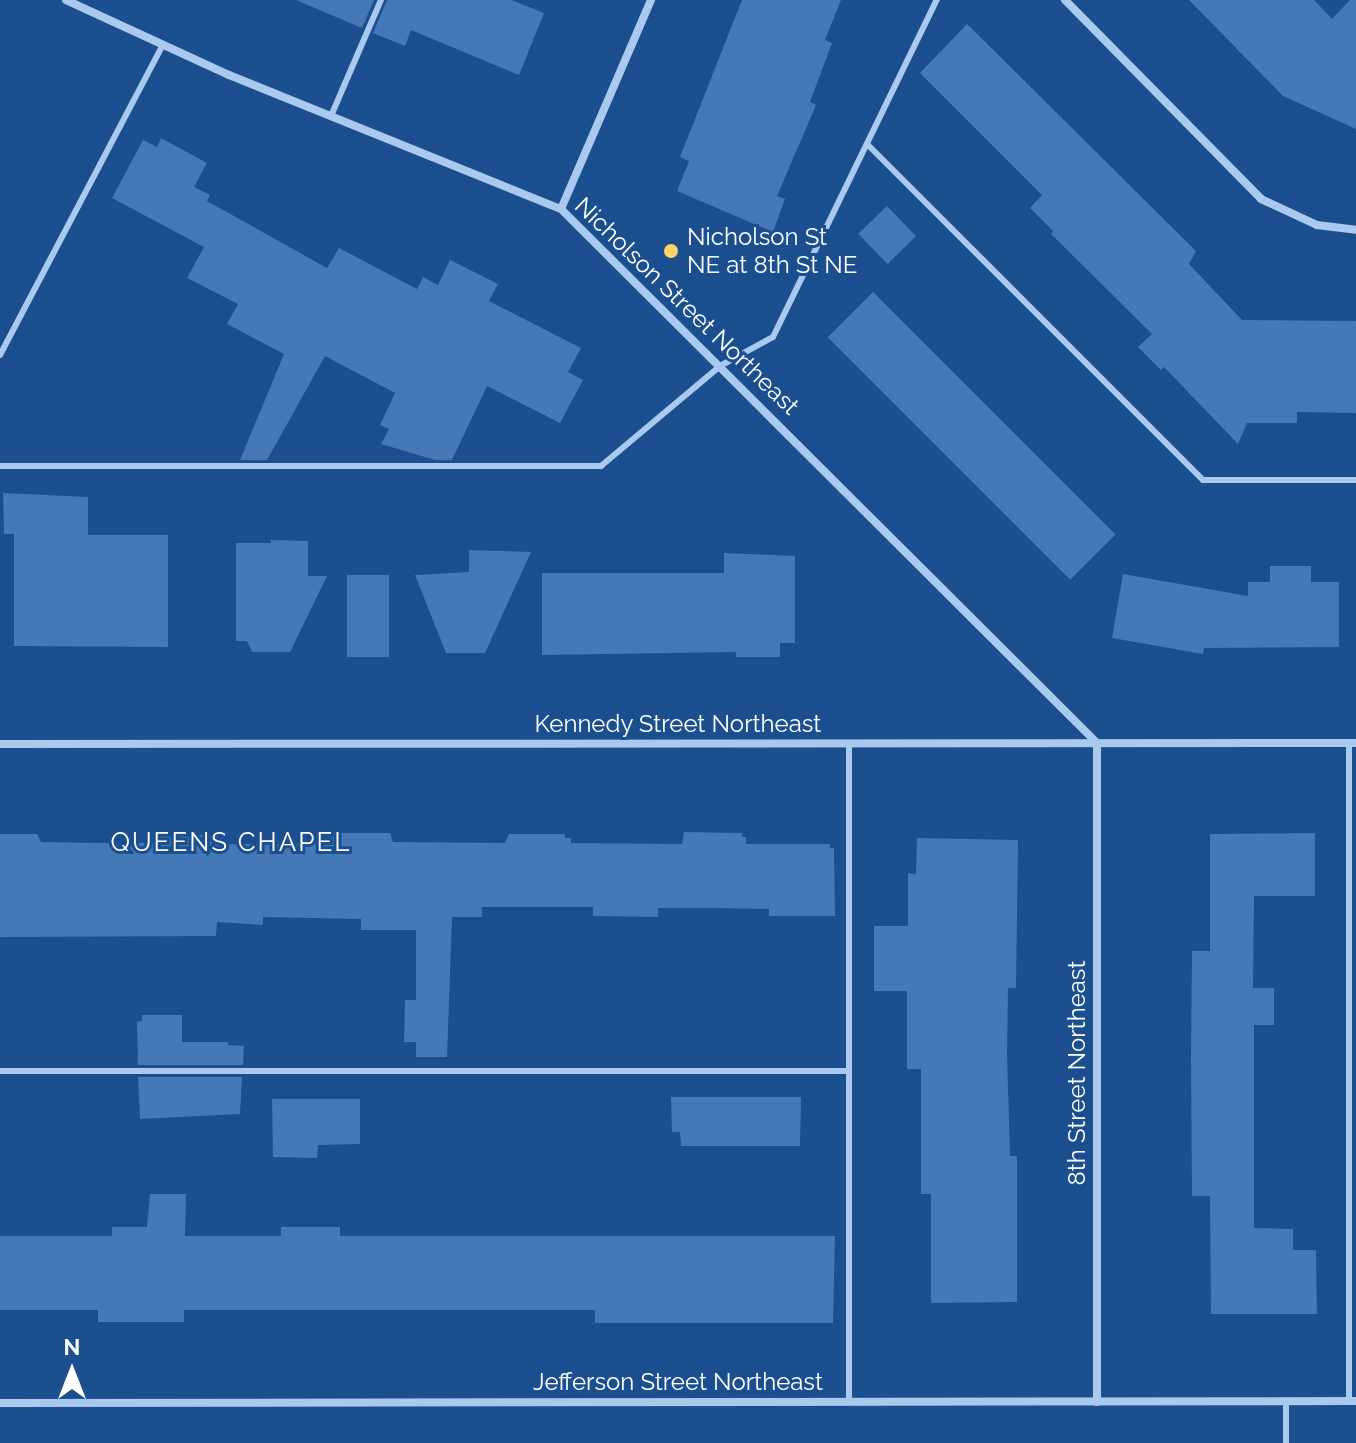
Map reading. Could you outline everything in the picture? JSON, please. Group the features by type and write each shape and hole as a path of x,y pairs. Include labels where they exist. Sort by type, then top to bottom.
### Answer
{"street":[{"name":"Nicholson Street Northeast","path":"66,0 331,116 561,209 1097,743"},
{"path":"561,209 651,0"},
{"path":"1065,0 1261,199 1307,222 1356,230"},
{"name":"8th Street Northeast","path":"1097,743 1097,1402"},
{"name":"Kennedy Street Northeast","path":"0,744 1353,743"},
{"name":"Jefferson Street Northeast","path":"0,1403 1353,1401"}],"lane":[{"path":"331,116 381,0"},
{"path":"0,466 601,466 720,366 773,337 937,0"},
{"path":"0,355 163,45"},
{"path":"867,144 1203,480 1356,480"},
{"path":"849,743 849,1402"},
{"path":"1353,743 1353,1401"},
{"path":"0,1071 849,1071"},
{"path":"1286,1402 1286,1443"}],"building":[{"path":"296,0 374,0 362,28"},
{"path":"387,0 511,0 544,13 519,75 411,30 405,46 373,33"},
{"path":"742,0 841,0 825,40 832,43 810,102 816,105 777,196 785,199 773,232 677,191 689,161 680,157"},
{"path":"1189,0 1314,0 1332,19 1350,0 1356,0 1356,129 1283,96"},
{"path":"967,24 1196,251 1189,264 1242,320 1356,321 1356,413 1297,412 1297,423 1247,423 1238,444 1164,367 1161,370 1138,347 1152,334 1051,234 1053,231 1030,208 1042,195 920,73"},
{"path":"161,138 207,163 194,187 210,195 207,201 327,268 339,248 417,289 423,277 438,285 450,260 498,284 489,301 581,348 568,372 583,380 560,423 487,386 452,460 435,460 381,444 389,429 380,425 395,393 325,356 267,460 240,460 284,354 227,324 238,304 187,278 204,247 112,198 143,140 157,147"},
{"path":"887,206 916,236 887,264 858,234"},
{"path":"873,292 1116,535 1070,580 828,337"},
{"path":"3,493 88,497 88,535 168,535 168,647 14,646 14,534 4,534"},
{"path":"271,540 308,541 308,576 327,576 290,652 252,652 247,641 236,641 236,543 271,543"},
{"path":"469,550 531,552 485,653 446,653 415,575 469,572"},
{"path":"724,553 795,556 795,643 780,643 780,657 736,657 736,652 542,655 542,573 724,573"},
{"path":"1270,566 1311,566 1311,582 1339,582 1339,647 1204,648 1203,654 1112,638 1123,574 1248,596 1248,582 1270,582"},
{"path":"347,575 389,575 389,657 347,657"},
{"path":"684,832 742,833 746,844 830,844 830,848 834,848 835,916 769,916 769,909 658,908 658,917 593,916 593,907 482,907 482,917 452,917 447,1057 416,1057 416,1042 404,1042 405,1000 416,1000 416,930 361,930 361,919 263,917 263,925 217,922 216,936 0,937 0,834 37,834 41,842 152,843 156,835 214,835 218,838 218,844 329,844 332,833 390,833 393,842 505,843 509,834 565,834 565,838 571,838 571,843 682,844"},
{"path":"1315,833 1315,896 1254,896 1253,988 1274,988 1274,1025 1254,1025 1254,1228 1293,1229 1293,1250 1316,1250 1317,1314 1211,1314 1210,1196 1192,1196 1191,1058 1192,951 1210,951 1210,834"},
{"path":"917,838 1018,840 1016,988 1008,988 1007,1054 1010,1156 1017,1156 1017,1302 931,1303 931,1194 921,1194 921,1069 907,1069 907,991 874,991 874,926 908,926 908,873 916,874"},
{"path":"142,1015 182,1015 182,1042 228,1042 228,1045 244,1046 243,1065 138,1065 137,1022 142,1021"},
{"path":"138,1077 242,1077 240,1114 140,1119"},
{"path":"671,1097 801,1097 800,1146 681,1146 680,1132 672,1132"},
{"path":"272,1099 360,1099 360,1144 318,1145 317,1158 273,1157"},
{"path":"150,1194 186,1194 185,1236 281,1236 281,1227 340,1227 340,1236 835,1236 833,1323 595,1323 595,1310 184,1310 184,1322 98,1322 98,1310 0,1310 0,1236 112,1236 112,1227 147,1227"}],"place":[{"name":"Nicholson St NE at 8th St NE","path":"671,251"}],"district":[{"name":"QUEENS CHAPEL","path":"231,843"}]}
